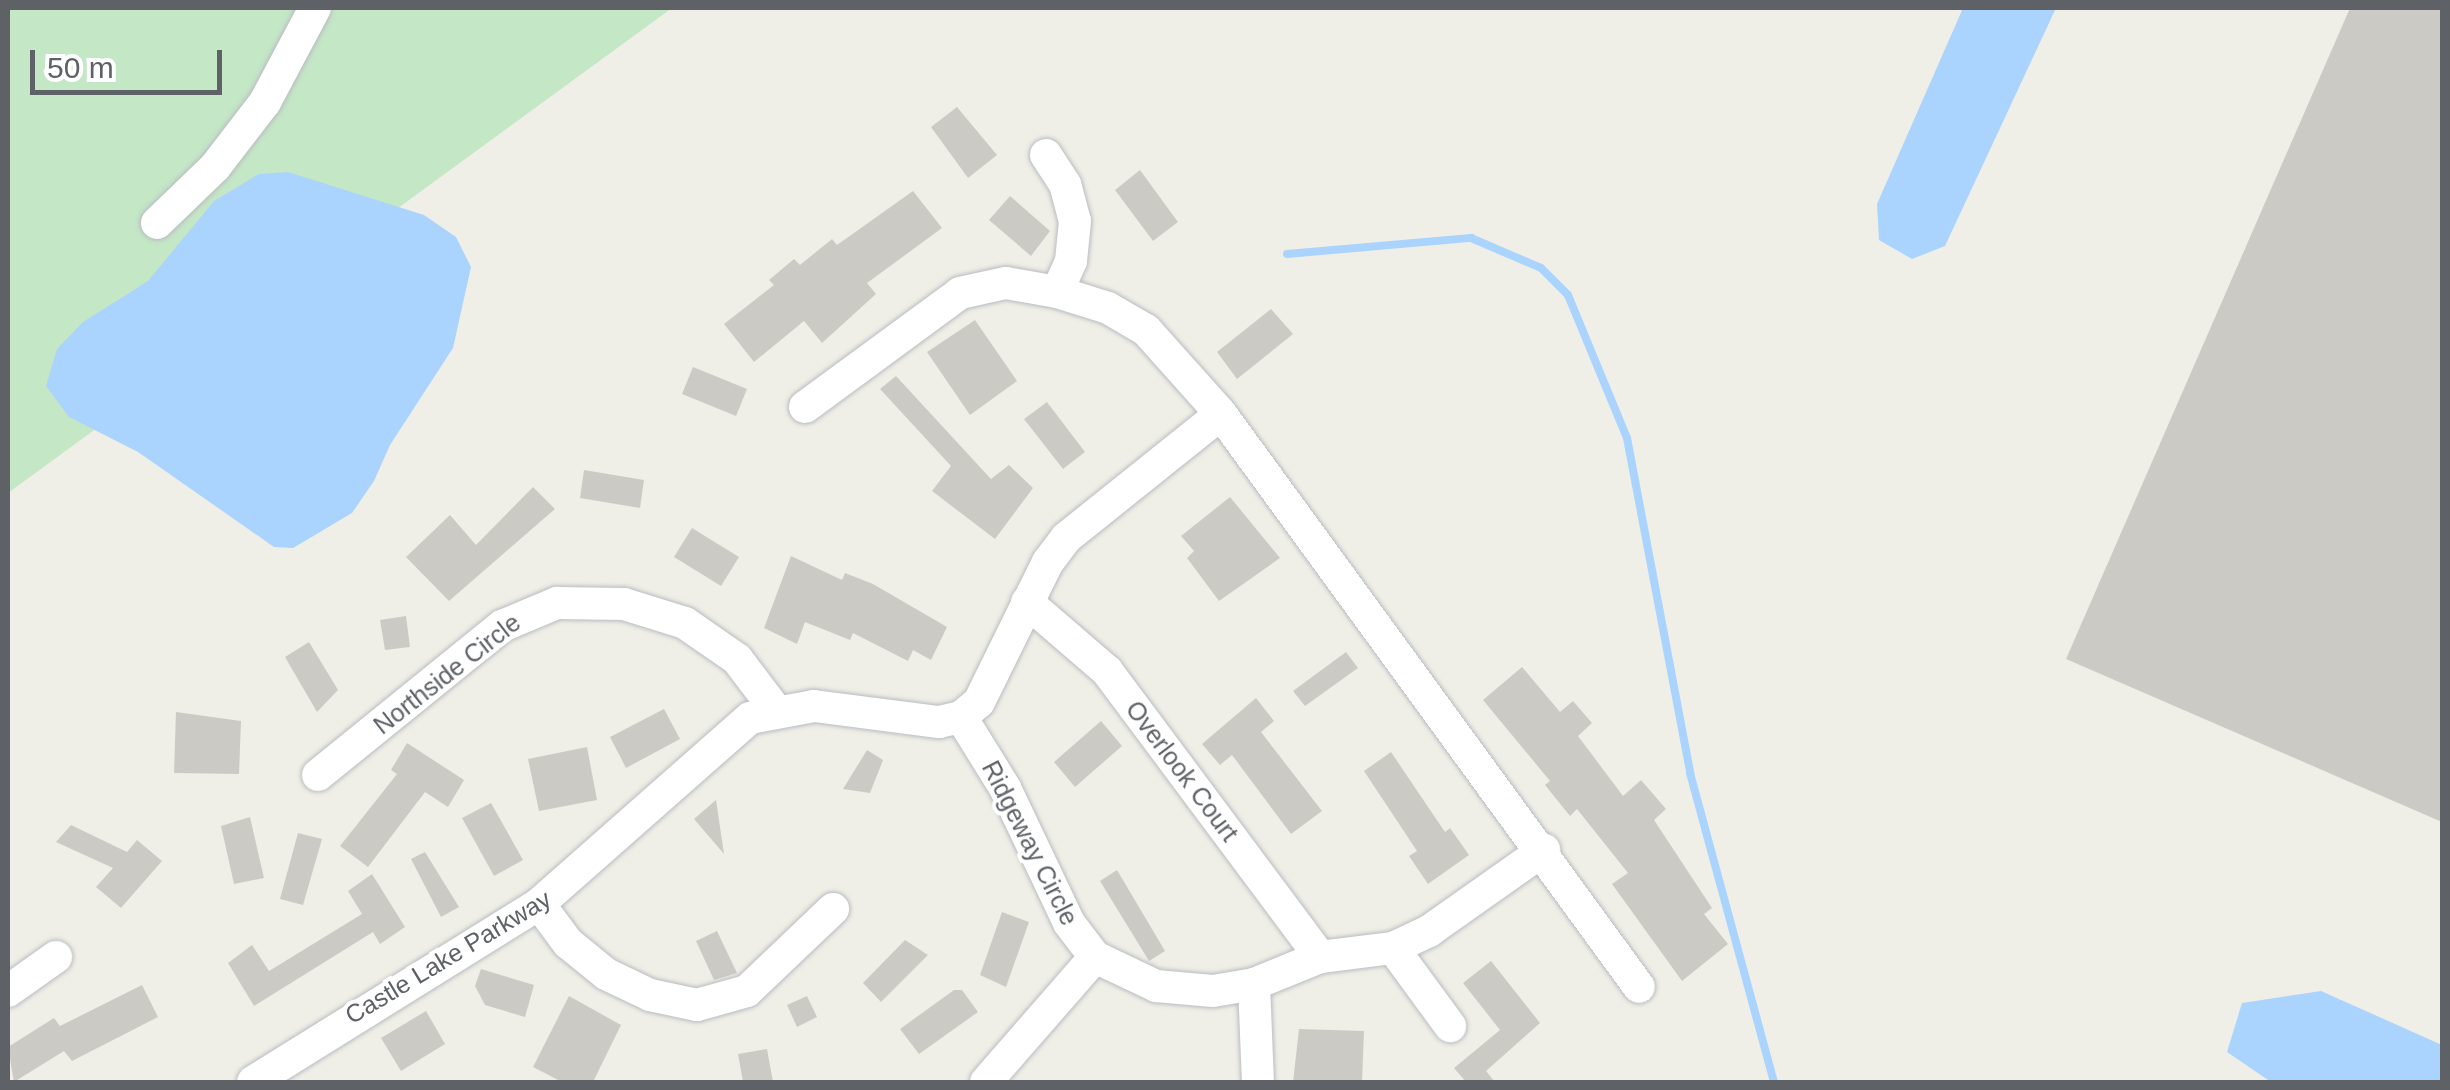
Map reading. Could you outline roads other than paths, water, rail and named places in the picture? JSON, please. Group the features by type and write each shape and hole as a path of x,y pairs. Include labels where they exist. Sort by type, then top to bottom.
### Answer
{"street":[{"path":"157,224 215,166 265,102 314,8"},
{"path":"1046,156 1065,184 1075,221 1071,261 1057,292"},
{"path":"804,407 960,292 1006,283 1057,292 1108,308 1146,330 1221,414 1544,850 1640,987"},
{"path":"775,709 849,711 939,722 961,718 980,702 1028,602 1066,538 1221,414"},
{"name":"Overlook Court","path":"1028,602 1107,670 1320,956"},
{"name":"Northside Circle","path":"318,775 502,626 557,604 624,604 685,623 737,659 775,709"},
{"name":"Castle Lake Parkway","path":"252,1082 540,904 596,860 727,733 775,709"},
{"name":"Ridgeway Circle","path":"961,718 1005,788 1069,923 1095,956 1156,986 1213,991 1254,984 1320,956 1393,948 1429,931 1544,850"},
{"path":"540,904 568,943 606,974 650,996 697,1005 748,991 833,909"},
{"path":"1393,948 1450,1026"},
{"path":"986,1082 1095,956"},
{"path":"8,992 56,957"},
{"path":"1254,984 1258,1082"}],"water":[{"path":"1963,8 2056,8 1945,246 1912,259 1879,240 1877,204"},
{"path":"288,172 424,215 456,237 471,267 453,348 390,445 374,481 352,513 293,548 274,547 138,452 69,417 46,386 57,349 83,322 148,281 214,201 259,174"},
{"path":"2321,991 2442,1045 2442,1082 2271,1082 2227,1052 2242,1003"}],"waterway":[{"path":"1287,254 1471,238 1541,268 1568,295 1627,438 1690,773 1774,1082"}]}
